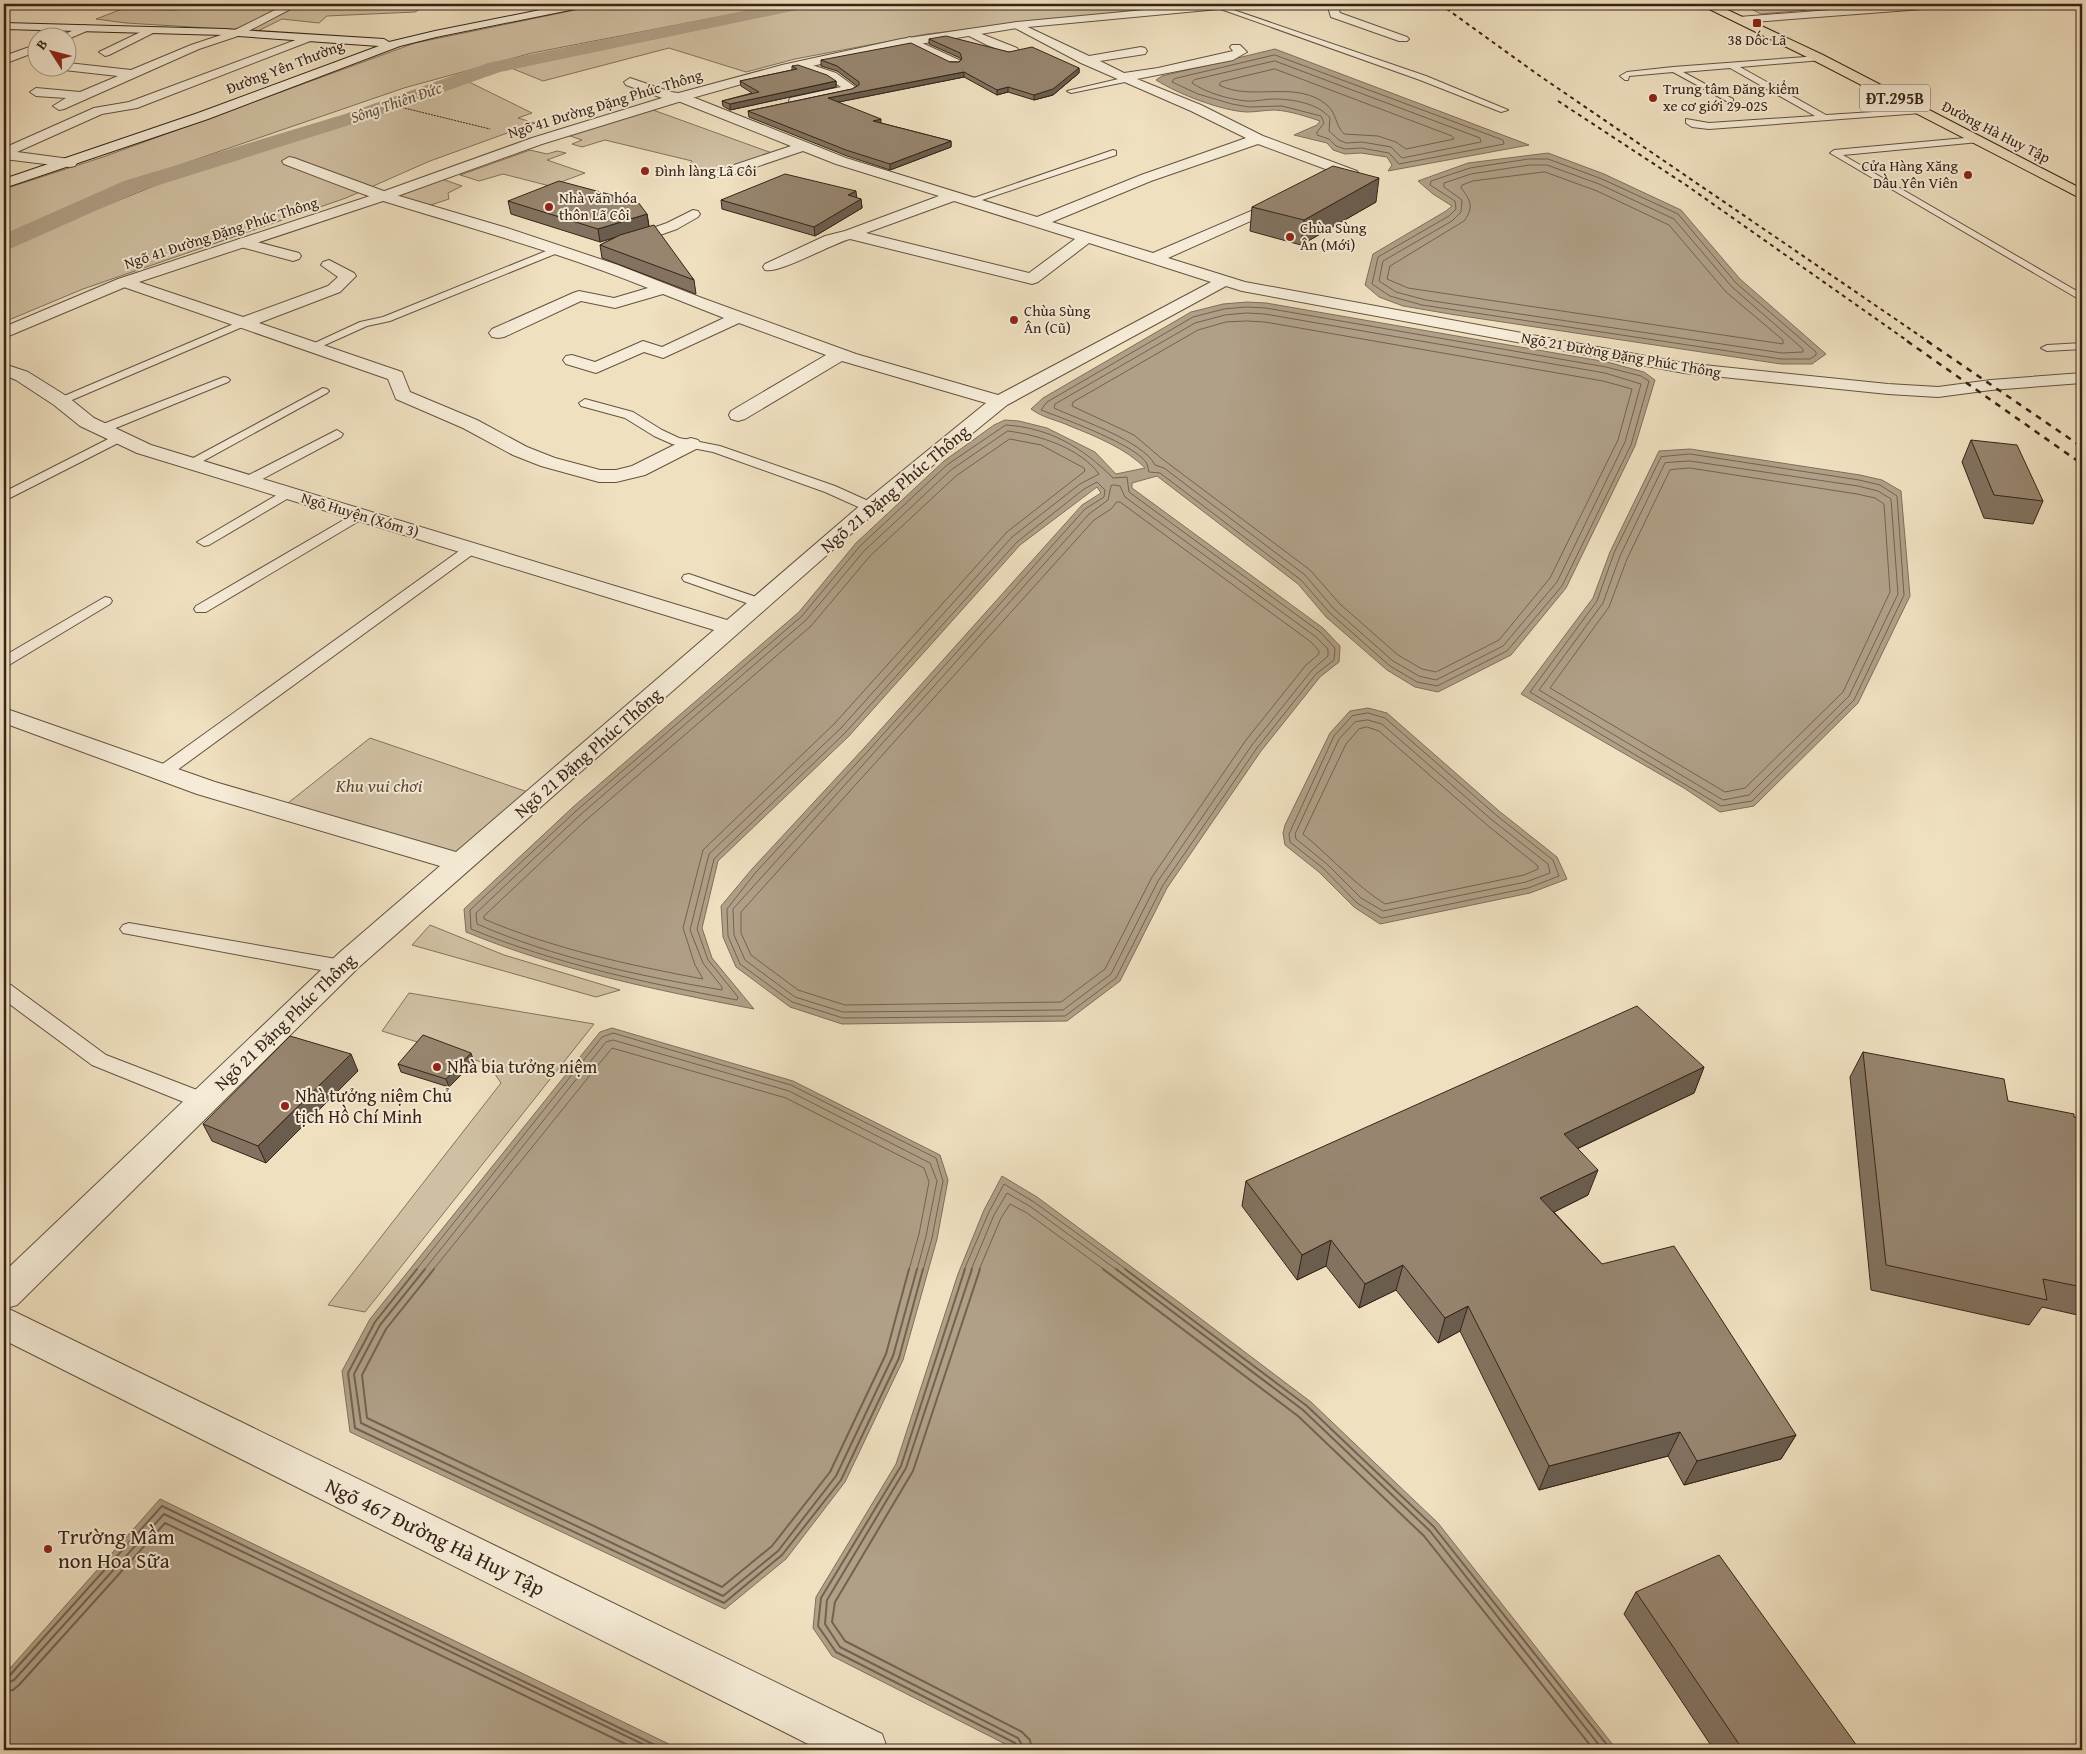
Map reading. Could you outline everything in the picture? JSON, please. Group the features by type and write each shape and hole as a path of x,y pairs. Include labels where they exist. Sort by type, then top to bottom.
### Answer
{"main road":[{"name":"Đường Hà Huy Tập","path":"1707,4 1819,58 2082,195"}],"street":[{"path":"98,111 59,106 132,73 164,62 194,47 237,33 295,4"},
{"name":"Đường Yên Thường","path":"4,184 70,163 396,44 435,34 585,4"},
{"name":"Ngõ 41 Đường Đặng Phúc Thông","path":"4,333 124,282 384,196 537,141 680,96 800,65 909,41 1017,25 1240,4"},
{"path":"1332,4 1335,15 1403,39"},
{"path":"1739,20 1949,4"},
{"path":"262,35 288,20"},
{"path":"1017,25 1085,60 1196,108 1258,139 1352,174 1335,181"},
{"path":"4,26 237,33 396,44"},
{"path":"78,31 85,28"},
{"path":"105,52 151,30"},
{"path":"969,32 1014,51"},
{"path":"4,154 98,111 132,105 309,38"},
{"path":"909,41 955,63"},
{"path":"1124,78 1152,74 1183,65 1229,57 1241,52 1236,47"},
{"path":"5,60 28,51"},
{"path":"1085,60 1141,52"},
{"path":"5,60 28,62"},
{"path":"785,104 852,89 832,76 800,65"},
{"path":"78,68 132,73"},
{"path":"630,82 666,95 680,96"},
{"path":"36,92 81,96"},
{"name":"Ngõ 21 Đường Đặng Phúc Thông","path":"680,96 841,161 1224,281 1252,288 1684,368 1888,389 1938,392 1991,385 2082,378"},
{"path":"728,116 747,112"},
{"path":"1038,222 1146,178 1258,139"},
{"path":"720,174 803,147"},
{"path":"4,154 70,163"},
{"path":"289,161 384,196 576,256 739,318 841,354 1000,401"},
{"path":"1153,259 1300,194"},
{"path":"771,267 830,239 850,234 954,196"},
{"path":"576,256 672,226 693,214"},
{"path":"850,234 1032,279 1086,238"},
{"path":"242,243 293,256"},
{"path":"243,323 334,289 348,276 329,265"},
{"name":"Ngõ 21 Đặng Phúc Thông","path":"4,1294 342,967 870,507 1000,401 1224,281"},
{"path":"124,282 396,376 402,395 470,424 520,451 548,462 599,476 616,476 660,461 691,444"},
{"path":"498,332 579,296 615,303 663,289"},
{"path":"572,360 596,368 643,346 663,353 739,318"},
{"path":"738,415 841,354"},
{"name":"Ngõ Huyện (Xóm 3)","path":"4,369 22,376 62,401 87,422 144,449 730,628"},
{"path":"4,715 206,788 461,863"},
{"name":"Ngõ 467 Đường Hà Huy Tập","path":"4,1323 866,1750"}],"lane":[{"path":"1217,6 1424,78 1504,110"},
{"path":"1625,78 1624,76 1627,74 1673,69 1819,58"},
{"path":"1731,65 1825,118"},
{"path":"1673,69 1730,101"},
{"path":"1071,91 1124,78"},
{"path":"1688,121 1695,125 1709,126 1921,112"},
{"path":"1976,140 1834,153 2082,298"},
{"path":"970,201 1070,170 1113,153"},
{"path":"312,347 364,324 386,319 556,250"},
{"path":"62,401 243,323"},
{"path":"2046,348 2082,346"},
{"path":"4,497 111,433 224,380"},
{"path":"190,463 323,391"},
{"path":"585,403 630,415 658,434 716,449 830,489 870,507"},
{"path":"248,481 337,434"},
{"path":"204,542 287,492"},
{"path":"201,609 359,515"},
{"path":"162,772 471,549"},
{"path":"688,578 760,602"},
{"path":"4,662 106,601"},
{"path":"129,929 342,967"},
{"path":"4,990 99,1060 203,1101"}],"path":[{"path":"396,106 537,141"}],"green space":[{"path":"187,4 429,4 415,12 327,16 319,23 282,19 258,31 126,23 96,19 122,9 176,10"},
{"path":"604,4 785,4 532,53 404,88 107,190 4,236 4,189 103,157 415,43"},
{"path":"822,4 1192,4 927,34 795,59 746,72 669,48 543,81 511,68"},
{"path":"1741,4 1878,4 1761,14"},
{"path":"467,81 532,113 518,118 535,123 430,161 346,198 83,289 4,322 4,247 171,179 330,130"},
{"path":"653,110 772,153 711,172 689,165 692,161 605,140 582,147 572,144 582,140 567,135"},
{"path":"530,150 547,154 557,151 566,153 547,160 585,173 550,186 503,174 479,181 460,175"},
{"path":"442,179 462,186 448,193 449,199 428,206 389,197"},
{"name":"Khu vui chơi","path":"370,738 528,792 459,855 288,803"},
{"path":"430,925 504,955 620,990 596,997 412,945"},
{"path":"409,993 594,1024 365,1312 328,1305 501,1083 488,1064 382,1031"}],"water":[{"path":"1275,49 1529,145 1388,171 1392,165 1387,157 1361,153 1345,154 1333,150 1327,143 1294,135 1317,125 1320,121 1281,111 1247,112 1225,109 1188,96 1156,80 1162,76"},
{"path":"1548,153 1604,174 1681,210 1740,279 1826,354 1812,364 1781,364 1403,306 1379,297 1365,285 1373,254 1452,206 1433,194 1418,181 1468,163"},
{"path":"1266,303 1607,362 1644,372 1655,380 1635,446 1566,588 1511,655 1438,692 1415,687 1387,670 1326,617 1298,584 1157,476 1132,483 1132,488 1323,628 1340,646 1339,662 1320,677 1261,751 1167,888 1120,981 1067,1021 842,1024 790,1007 736,967 723,937 721,906 752,869 865,747 1082,505 1101,493 1097,487 1020,545 849,736 718,861 702,928 712,958 754,1009 608,978 536,957 466,932 464,909 573,807 799,612 856,543 944,461 994,425 1005,420 1019,421 1047,428 1095,452 1116,474 1145,468 1138,461 1110,444 1045,417 1031,409 1043,398 1191,312 1223,304"},
{"path":"1690,449 1860,475 1882,480 1901,491 1910,596 1858,703 1754,806 1720,812 1684,788 1521,694 1593,598 1610,552 1659,451"},
{"path":"1368,708 1387,713 1499,811 1557,857 1567,879 1530,893 1380,924 1354,907 1319,872 1285,845 1283,833 1285,825 1330,733 1350,711"},
{"path":"612,1028 793,1081 940,1155 948,1180 937,1239 903,1360 845,1482 786,1559 725,1609 350,1432 342,1371 370,1319 600,1032"},
{"path":"1002,1176 1037,1197 1311,1402 1438,1523 1617,1750 1017,1750 832,1656 813,1628 816,1597 896,1464 958,1274 984,1210"},
{"path":"160,1499 671,1745 670,1750 4,1750 4,1675"}],"building":[{"path":"946,36 1009,52 1032,47 1079,68 1053,89 1034,95 1008,87 997,90 964,72 828,98 881,119 873,121 951,141 890,164 846,150 748,111 852,89 859,85 859,82 837,66 821,60 911,43 950,62 959,62 962,59 960,53 929,39"},
{"path":"798,65 827,75 836,81 730,104 722,101 759,92 740,81 797,69 792,66"},
{"path":"1333,166 1379,178 1304,220 1252,207"},
{"path":"785,174 856,191 848,195 861,199 814,227 721,200"},
{"path":"559,181 638,202 647,214 598,229 508,201"},
{"path":"654,225 694,280 600,245 620,235"},
{"path":"1971,440 2017,445 2043,501 1994,495"},
{"path":"1637,1006 1704,1067 1564,1134 1598,1170 1540,1198 1602,1264 1674,1246 1796,1435 1697,1461 1680,1432 1549,1466 1468,1306 1445,1318 1403,1265 1365,1284 1331,1240 1302,1255 1246,1181"},
{"name":"Nhà bia tưởng niệm","path":"423,1035 471,1053 446,1079 398,1064"},
{"path":"290,1036 351,1054 258,1146 203,1124"},
{"path":"1863,1052 2004,1079 2008,1101 2074,1114 2074,1117 2082,1119 2082,1287 2043,1279 2047,1300 1886,1265"},
{"path":"1719,1555 1860,1750 1743,1750 1636,1592"}],"waterway":[{"name":"Sông Thiên Đức","path":"4,243 132,186 352,118 495,67 801,4"}],"railway":[{"path":"1440,4 1537,74 1929,342"},
{"path":"1558,101 1686,185 1909,342"},
{"path":"1907,341 2082,464"},
{"path":"1927,341 2082,447"}],"place":[{"name":"38 Dốc Lã","path":"1757,23"},
{"name":"Trung tâm Đăng kiểm xe cơ giới 29-02S","path":"1653,98"},
{"name":"Đình làng Lã Côi","path":"645,171"},
{"name":"Cửa Hàng Xăng Dầu Yên Viên","path":"1968,175"},
{"name":"Nhà văn hóa thôn Lã Côi","path":"549,207"},
{"name":"Chùa Sùng Ân (Mới)","path":"1290,237"},
{"name":"Chùa Sùng Ân (Cũ)","path":"1014,320"},
{"name":"Nhà bia tưởng niệm","path":"437,1067"},
{"name":"Nhà tưởng niệm Chủ tịch Hồ Chí Minh","path":"285,1106"},
{"name":"Trường Mầm non Hoa Sữa","path":"48,1549"}]}
